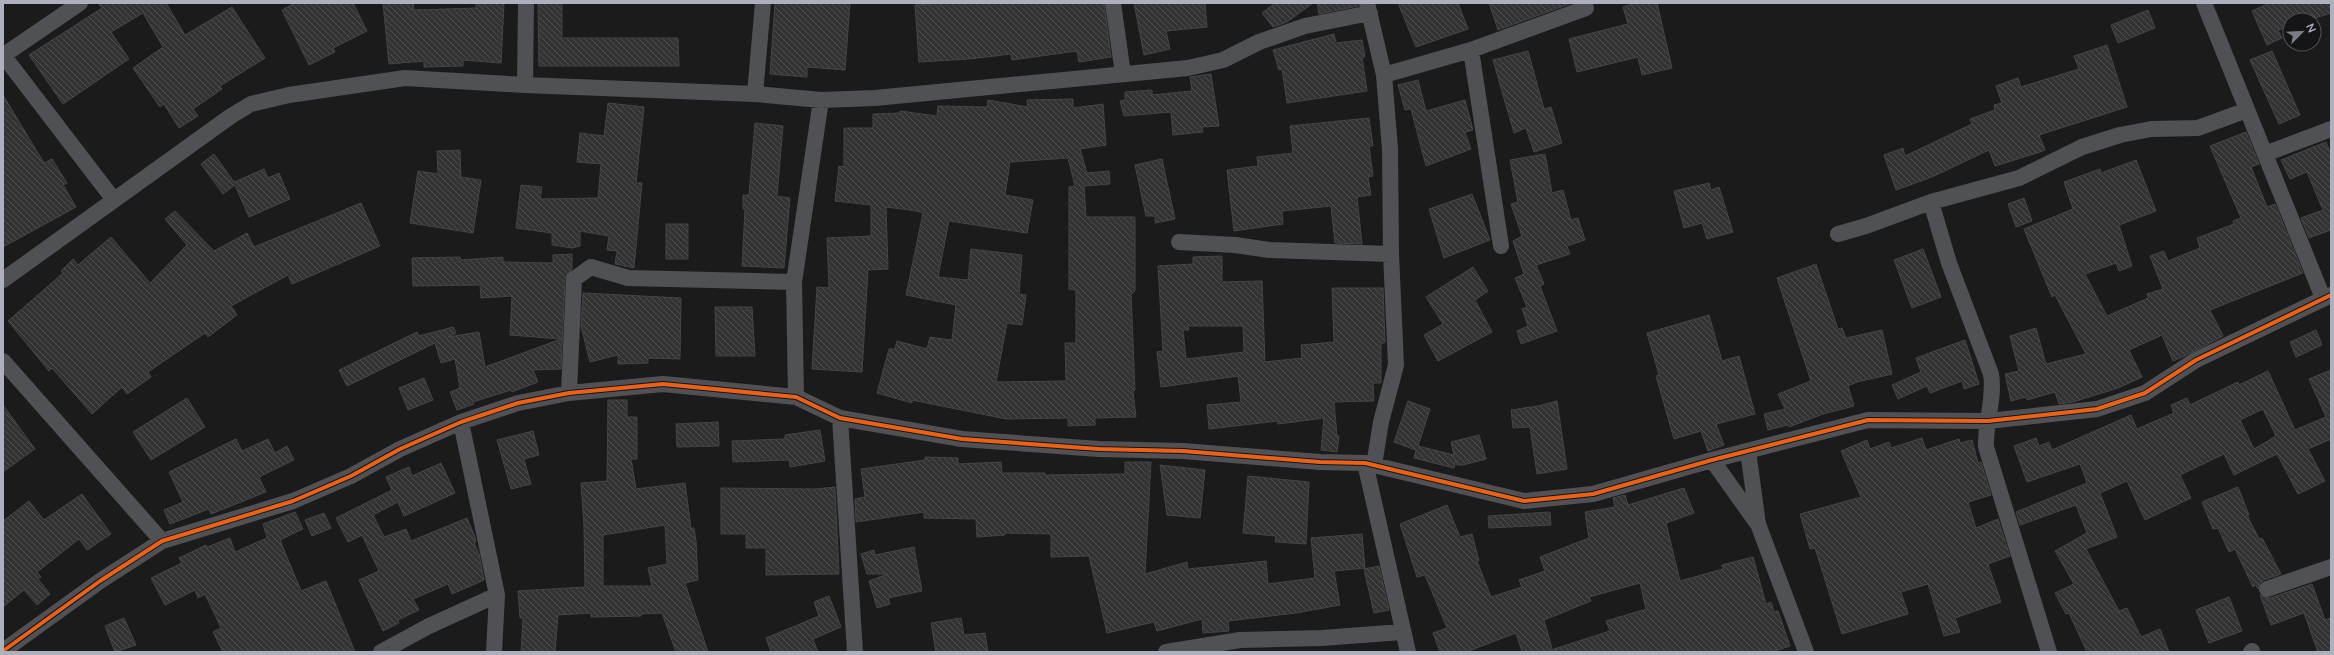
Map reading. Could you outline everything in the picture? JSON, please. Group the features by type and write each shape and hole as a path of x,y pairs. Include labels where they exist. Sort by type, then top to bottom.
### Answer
{"street":[{"path":"80,3 3,55 114,200"},
{"path":"525,85 526,3"},
{"path":"755,94 763,3"},
{"path":"1113,3 1123,74"},
{"path":"3,651 100,581 162,540 293,501 351,476 400,449 461,422 518,403 569,394 663,384 796,397 840,418 962,439 996,443 1183,451 1320,462 1369,464 1524,501 1593,494 1712,460 1868,420 1988,421 2071,414 2097,409 2145,393 2196,360 2327,297 2265,154 2204,3"},
{"path":"3,280 231,116 251,104 289,95 406,78 525,85 755,94 821,100 875,98 1188,68 1223,60 1259,42 1305,26 1369,8 1384,75 1390,149 1391,254 1396,365 1369,464 1402,632 1408,652"},
{"path":"1384,75 1471,50 1586,8"},
{"path":"1471,50 1501,246"},
{"path":"796,397 794,282 821,100"},
{"path":"1838,234 1866,226 1931,202 2019,178 2082,148 2120,135 2151,129 2198,128 2247,110"},
{"path":"2265,154 2331,129"},
{"path":"1931,202 1949,263 1991,374 1992,384 1986,447 2049,652"},
{"path":"1179,242 1235,245 1269,250 1391,254"},
{"path":"569,394 574,279 591,267 628,278 794,282"},
{"path":"3,361 162,540"},
{"path":"840,418 855,652"},
{"path":"461,422 497,595 494,652"},
{"path":"1748,451 1758,524 1806,652"},
{"path":"1712,460 1758,524"},
{"path":"2267,589 2331,566"},
{"path":"381,652 428,626 497,595"},
{"path":"1166,652 1240,640 1322,638 1402,632"}],"building":[{"path":"98,3 166,3 185,35 232,7 265,58 220,86 222,89 193,109 198,116 179,128 164,104 160,107 133,68 163,47 143,13 111,32 129,59 63,104 29,55 102,8"},
{"path":"295,3 353,3 367,31 333,48 335,52 309,65 282,10"},
{"path":"383,3 413,3 414,10 476,8 476,3 504,3 501,63 463,60 463,66 424,67 424,61 389,64"},
{"path":"538,3 562,3 562,38 678,38 679,66 539,66"},
{"path":"775,3 850,3 845,70 807,67 807,77 770,74"},
{"path":"943,3 1104,3 1111,57 1079,62 1077,51 1012,60 1011,54 969,59 919,62 915,5"},
{"path":"1134,3 1205,3 1207,27 1166,31 1170,49 1144,55"},
{"path":"1275,3 1313,3 1287,22 1273,27 1262,13"},
{"path":"1317,3 1358,3 1358,6 1319,14"},
{"path":"1398,3 1458,3 1468,29 1416,47"},
{"path":"1489,3 1572,3 1498,30"},
{"path":"1636,3 1657,3 1672,68 1642,75 1638,57 1577,72 1569,39 1628,24 1623,7"},
{"path":"2269,3 2331,3 2331,13 2322,16 2322,12 2282,12 2282,29 2278,30 2282,38 2267,45 2252,11"},
{"path":"2148,10 2155,28 2118,43 2111,25"},
{"path":"1334,34 1336,43 1362,40 1365,57 1362,57 1367,91 1287,103 1282,69 1279,70 1273,50"},
{"path":"2107,45 2127,107 2039,135 2045,150 2037,153 1995,166 1989,150 1932,177 1896,190 1884,155 1903,148 1905,156 1972,124 1970,119 1995,110 1994,105 2002,103 1996,86 2018,78 2021,87 2079,69 2074,56"},
{"path":"1528,51 1544,109 1551,107 1562,143 1534,152 1526,128 1514,133 1493,60"},
{"path":"2272,51 2300,115 2279,124 2250,60"},
{"path":"1211,74 1219,126 1202,127 1203,132 1173,135 1171,112 1124,116 1120,101 1125,100 1125,92 1152,90 1152,95 1192,91 1190,77"},
{"path":"1418,80 1426,111 1465,100 1473,130 1465,132 1471,149 1426,166 1411,109 1405,110 1398,85"},
{"path":"3,95 44,163 52,159 67,183 63,185 76,207 3,247"},
{"path":"1073,99 1073,108 1103,104 1106,145 1080,149 1087,173 1109,171 1110,184 1084,186 1086,217 1135,217 1135,291 1131,294 1135,390 1133,391 1136,417 1095,418 1095,425 1068,426 1068,418 1006,419 912,400 912,403 877,393 889,349 895,349 897,341 927,349 930,337 952,340 956,305 906,295 923,213 917,211 886,207 888,269 868,270 862,372 812,369 817,287 829,288 827,238 871,236 871,205 835,201 839,166 844,167 844,128 873,128 873,114 900,113 900,111 937,116 938,106 987,107 988,100 1028,107 1027,100","holes":["1068,158 1075,186 1069,187 1069,289 1076,290 1076,343 1065,343 1066,381 996,382 1007,323 1022,325 1026,295 1019,294 1022,255 971,249 968,280 938,277 949,221 1027,233 1033,200 1005,195 1010,162"]},
{"path":"608,103 644,107 636,183 642,183 634,268 615,264 617,251 607,250 609,236 580,231 580,246 572,248 552,245 552,233 516,228 521,185 542,187 540,199 598,198 601,164 577,162 580,133 604,136"},
{"path":"1369,118 1373,146 1369,146 1373,176 1368,177 1371,195 1357,197 1362,244 1335,243 1331,206 1282,211 1283,224 1234,231 1227,170 1258,166 1257,157 1293,153 1290,126"},
{"path":"755,123 783,126 777,196 790,198 784,268 742,266 745,209 743,209 743,195 749,195"},
{"path":"2246,132 2259,164 2251,167 2267,207 2275,204 2303,273 2210,310 2223,336 2185,356 2173,361 2162,335 2129,350 2142,377 2118,388 2073,402 2059,404 2055,392 2027,400 2026,397 2011,401 2005,374 2019,371 2010,336 2036,328 2046,364 2086,354 2055,295 2052,297 2024,229 2073,209 2064,182 2100,169 2101,173 2136,160 2156,211 2119,225 2132,266 2119,271 2116,263 2085,274 2107,316 2148,298 2147,294 2163,289 2150,256 2164,251 2168,261 2200,248 2197,238 2234,224 2233,221 2241,218 2210,146"},
{"path":"2326,142 2331,154 2331,230 2309,238 2301,218 2323,210 2307,172 2290,179 2281,160"},
{"path":"460,150 461,177 481,180 473,233 410,223 418,171 438,174 437,151"},
{"path":"214,154 234,182 264,169 268,178 279,173 290,199 249,217 235,185 223,194 201,164"},
{"path":"1545,154 1552,193 1563,190 1571,220 1578,218 1585,240 1567,246 1570,254 1536,265 1544,284 1540,286 1557,331 1521,344 1517,331 1528,326 1522,309 1527,307 1515,278 1524,274 1513,241 1522,236 1511,204 1518,202 1510,160"},
{"path":"1162,159 1175,219 1155,223 1155,216 1146,216 1135,165"},
{"path":"1709,183 1711,190 1719,187 1733,232 1707,239 1702,223 1684,228 1674,191"},
{"path":"1472,194 1490,240 1444,258 1429,209"},
{"path":"2024,198 2032,221 2016,227 2008,204"},
{"path":"361,203 380,246 292,284 288,275 231,306 237,315 208,337 205,333 148,372 151,377 127,394 122,387 92,414 52,368 49,371 8,321 63,273 61,271 73,259 78,265 111,237 150,283 187,245 165,219 175,211 214,251 247,233 254,247"},
{"path":"666,224 688,224 688,259 666,259"},
{"path":"1923,249 1941,297 1912,308 1894,260"},
{"path":"572,254 572,269 565,279 561,369 533,370 538,382 512,392 511,390 473,402 474,404 457,410 450,392 460,388 455,359 441,363 435,343 347,386 339,370 417,332 419,336 453,327 456,333 448,337 479,332 485,367 561,339 510,335 512,296 481,298 480,285 413,286 412,258 460,257 461,260 503,257 503,262 553,263 553,255"},
{"path":"1222,256 1222,282 1262,281 1265,362 1302,358 1301,345 1334,342 1332,288 1383,288 1385,342 1381,344 1381,383 1373,383 1374,401 1334,402 1337,436 1339,436 1337,452 1321,450 1324,418 1278,424 1277,421 1209,429 1207,405 1241,402 1238,376 1161,387 1157,352 1163,351 1158,266 1193,264 1193,257","holes":["1188,326 1243,326 1244,352 1186,359 1183,330 1189,330"]},
{"path":"1816,264 1838,329 1842,328 1846,338 1882,330 1892,374 1857,382 1848,386 1854,406 1823,414 1789,427 1788,425 1768,430 1764,414 1785,409 1778,394 1811,381 1777,278"},
{"path":"1473,267 1488,291 1475,300 1492,332 1438,361 1424,335 1443,324 1426,297"},
{"path":"583,293 681,298 680,359 648,358 648,363 618,364 618,355 590,362 581,326"},
{"path":"715,307 752,307 755,356 716,356"},
{"path":"1709,315 1722,361 1739,356 1755,414 1716,424 1724,445 1708,451 1701,431 1674,439 1656,376 1659,375 1647,333"},
{"path":"2316,330 2322,345 2296,357 2290,342"},
{"path":"1965,340 1979,384 1964,389 1962,381 1930,393 1927,386 1898,399 1892,385 1921,372 1916,358"},
{"path":"2331,370 2331,439 2308,449 2325,481 2298,494 2277,454 2234,475 2224,454 2180,475 2191,498 2145,520 2127,481 2100,493 2117,537 2086,549 2119,611 2127,608 2141,637 2160,629 2169,652 2087,652 2069,613 2066,614 2055,593 2074,584 2055,551 2087,533 2076,505 2020,525 2016,512 2087,483 2080,464 2027,482 2014,446 2036,438 2039,446 2049,442 2052,450 2131,415 2137,429 2174,413 2171,405 2187,398 2190,405 2238,382 2239,385 2268,371 2295,430 2326,417 2309,379","holes":["2263,409 2276,436 2254,449 2240,420"]},
{"path":"424,378 433,400 408,410 399,388"},
{"path":"187,398 205,427 151,460 133,432"},
{"path":"608,400 627,400 627,417 637,417 637,459 631,459 636,489 685,483 691,528 694,528 696,541 698,580 685,583 708,652 676,652 662,613 641,614 641,616 591,617 591,613 558,615 555,652 521,652 523,618 520,618 518,591 585,587 584,525 581,483 607,481","holes":["665,525 667,564 648,568 652,586 603,586 603,535"]},
{"path":"1408,401 1430,409 1418,446 1454,455 1451,442 1479,435 1486,459 1463,465 1457,465 1456,460 1454,468 1414,458 1416,450 1394,442"},
{"path":"1557,401 1567,469 1537,474 1530,427 1513,428 1511,410 1538,406"},
{"path":"3,405 35,449 3,472"},
{"path":"718,422 719,446 677,447 676,424"},
{"path":"820,430 825,461 790,467 789,460 733,462 732,441 785,439 785,435"},
{"path":"533,431 539,455 524,459 531,484 511,489 497,440"},
{"path":"1922,438 1926,450 1959,439 1960,443 1972,440 1978,463 1981,462 1991,495 1968,502 1976,528 1998,519 2010,556 1988,564 2001,602 1955,618 1960,632 1944,636 1928,584 1901,592 1908,614 1842,634 1815,548 1810,549 1800,514 1861,497 1841,451 1867,440 1870,449 1889,442 1891,448"},
{"path":"236,439 242,451 268,439 275,453 287,446 294,460 259,477 266,492 211,514 209,509 170,524 164,510 183,502 169,472"},
{"path":"925,457 958,458 958,464 1001,462 1002,473 1045,473 1045,475 1125,474 1125,462 1151,462 1145,574 1187,562 1188,569 1266,561 1268,584 1315,578 1311,538 1362,534 1365,568 1334,571 1340,605 1296,613 1228,621 1229,631 1203,633 1202,619 1157,631 1154,622 1107,633 1089,556 1051,557 1051,534 1005,533 1005,535 977,537 976,519 924,518 924,512 856,522 855,499 865,497 861,469 925,460"},
{"path":"441,463 455,493 404,516 398,502 373,515 384,537 406,529 411,541 467,518 475,537 476,542 474,543 479,554 484,580 452,594 448,584 413,599 419,610 398,620 399,623 383,631 359,580 379,571 362,535 348,542 336,518 392,490 386,477 409,467 412,476"},
{"path":"1160,465 1205,470 1200,518 1167,515"},
{"path":"1248,476 1309,482 1306,544 1275,542 1276,536 1243,533"},
{"path":"835,487 839,574 766,575 766,548 746,548 746,534 721,534 721,488 816,489"},
{"path":"2238,487 2249,515 2247,515 2259,539 2262,538 2281,574 2264,580 2260,583 2258,589 2256,585 2253,587 2235,549 2229,552 2218,528 2213,529 2202,502"},
{"path":"1684,488 1694,513 1666,523 1680,581 1723,569 1722,565 1753,557 1766,604 1771,602 1774,612 1778,611 1790,646 1772,652 1554,652 1554,649 1610,631 1606,621 1646,609 1640,583 1589,597 1591,601 1544,620 1553,652 1522,652 1516,633 1466,652 1440,652 1433,633 1447,628 1425,575 1417,577 1400,524 1447,505 1460,537 1472,534 1479,561 1477,561 1491,597 1522,587 1519,580 1545,571 1540,557 1589,538 1585,512 1615,507 1613,498 1625,495 1628,505"},
{"path":"82,494 111,534 87,550 79,539 37,572 41,577 38,579 50,594 37,605 24,590 3,607 3,521 29,501 44,520"},
{"path":"295,512 303,529 280,540 301,591 326,581 355,652 223,652 213,632 221,628 205,594 198,598 195,590 165,605 151,578 182,563 179,558 206,545 207,547 230,538 235,552 267,538 263,524"},
{"path":"1550,512 1551,525 1489,528 1488,516"},
{"path":"324,513 331,528 312,536 305,520"},
{"path":"914,547 922,591 888,598 890,604 877,608 869,581 888,574 867,574 861,554 874,550 875,555"},
{"path":"1379,566 1389,610 1374,613 1364,569"},
{"path":"2312,584 2325,620 2331,618 2331,652 2318,652 2304,613 2271,625 2260,595 2270,598"},
{"path":"829,596 841,627 813,639 818,652 771,652 766,638 819,616 814,602"},
{"path":"2229,597 2242,631 2209,643 2196,610"},
{"path":"124,618 136,645 115,652 105,626"},
{"path":"961,618 964,635 985,633 988,652 936,652 931,623"}],"cycle path":[{"path":"3,651 100,581 162,541 293,501 351,476 400,449 461,422 518,403 569,393 663,384 796,397 840,418 962,439 1099,449 1183,451 1320,462 1365,463 1524,501 1593,494 1712,460 1868,420 1988,421 2097,409 2145,393 2196,360 2331,295"}]}
